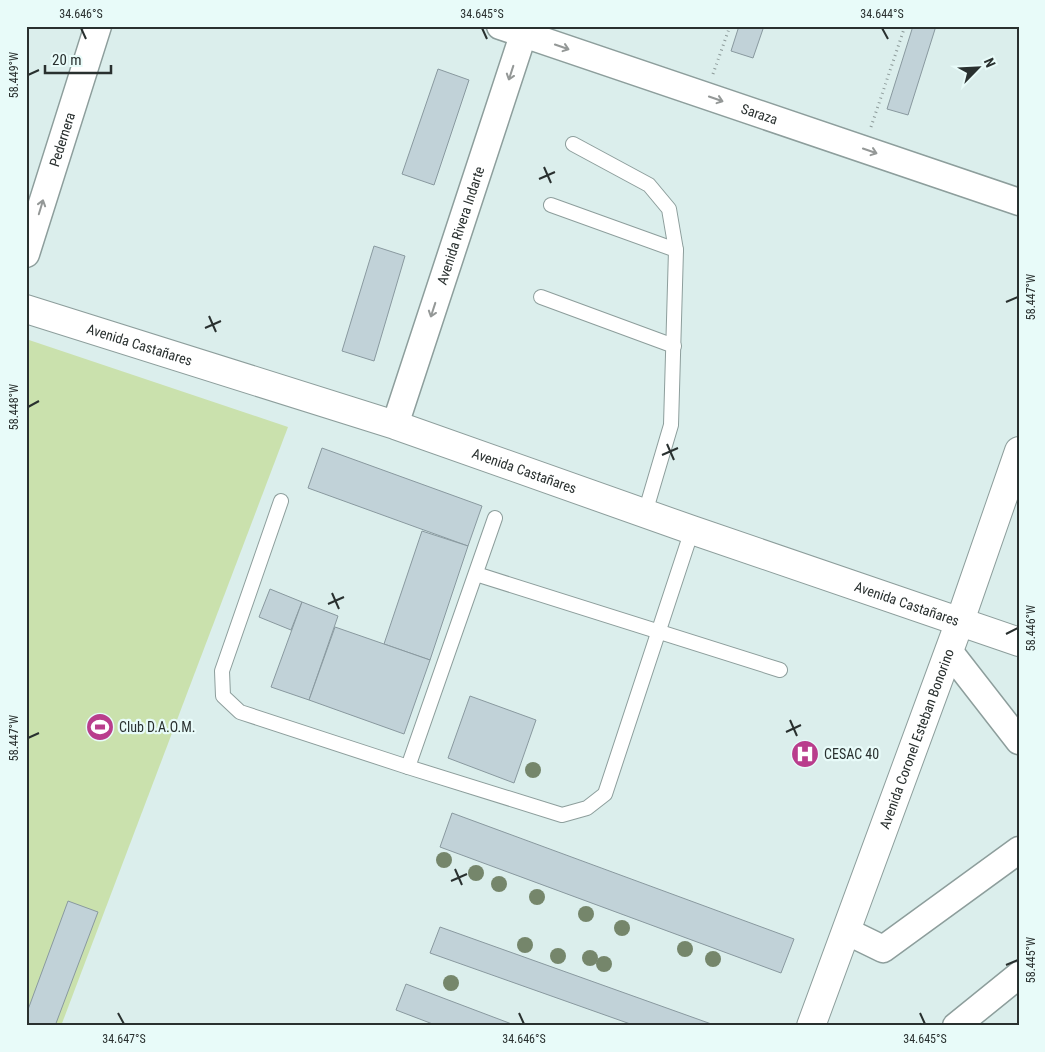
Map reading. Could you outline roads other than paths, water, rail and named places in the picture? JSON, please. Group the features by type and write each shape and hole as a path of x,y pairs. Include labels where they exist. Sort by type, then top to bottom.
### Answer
{"main road":[{"name":"Avenida Castañares","path":"26,309 395,425 692,530 1019,642"},
{"name":"Avenida Coronel Esteban Bonorino","path":"811,1026 960,621 1019,451"}],"street":[{"name":"Pedernera","path":"26,254 98,26"},
{"name":"Saraza","path":"516,29 706,96 1019,202"},
{"name":"Avenida Rivera Indarte","path":"395,425 516,29"},
{"path":"949,651 1019,742"},
{"path":"846,931 883,949 1019,850"},
{"path":"956,1026 1019,975"}],"lane":[{"path":"573,144 649,185 669,209 676,250 671,424 645,513"},
{"path":"551,205 676,250"},
{"path":"541,297 674,346"},
{"path":"282,501 222,671 224,696 240,712 562,815 587,808 605,794 692,530"},
{"path":"408,767 495,518"},
{"path":"476,574 780,670"}],"place":[{"name":"Club D.A.O.M.","path":"100,727"},
{"name":"CESAC 40","path":"805,754"}]}
